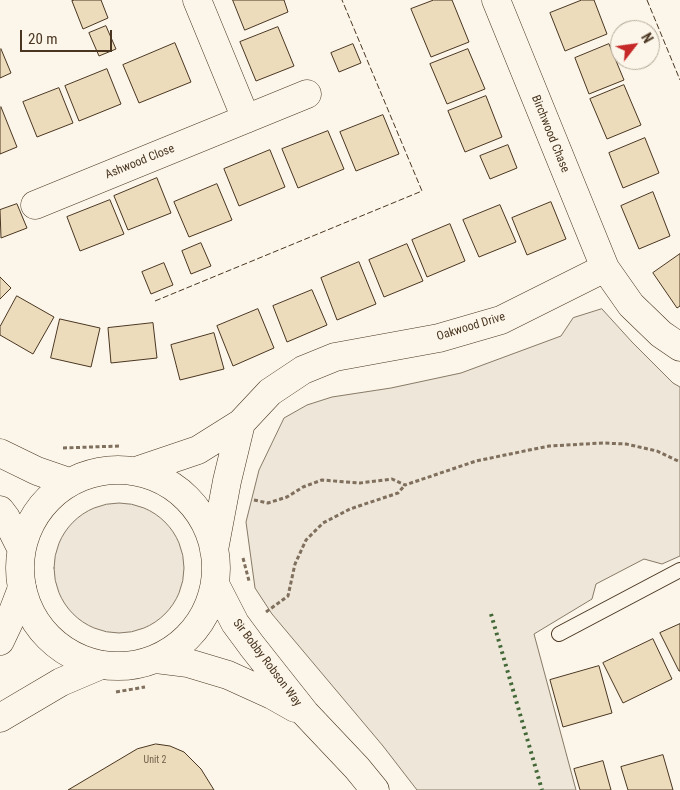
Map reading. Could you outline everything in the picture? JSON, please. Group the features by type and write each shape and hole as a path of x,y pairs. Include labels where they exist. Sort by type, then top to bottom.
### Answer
{"street":[{"path":"197,0 246,120"},
{"name":"Birchwood Chase","path":"496,0 605,268"},
{"name":"Ashwood Close","path":"35,205 307,94"},
{"path":"605,268 631,305 661,334 680,348"},
{"name":"Oakwood Drive","path":"136,472 198,450 241,423 270,392 303,370 335,357 439,338 500,320 605,268"},
{"name":"Oakwood Drive","path":"214,550 227,481 241,423"},
{"path":"0,453 37,471 68,482"},
{"path":"113,470 136,472 157,480 175,491 192,506 205,526 214,550 216,570 216,586 211,602 194,631 182,643 156,659 144,663 120,666 101,665 82,658 66,649 50,636 30,607 22,588 18,568 20,546 30,520 47,498 68,482 90,473 113,470"},
{"path":"0,510 20,546"},
{"name":"Sir Bobby Robson Way","path":"216,586 236,623 305,713 357,768 374,790"},
{"path":"0,641 22,588"},
{"name":"Sir Bobby Robson Way","path":"156,659 188,663 228,675 272,695 305,713"},
{"path":"0,718 61,682 101,665"}],"lane":[{"path":"560,634 680,570"}],"path":[{"path":"266,612 288,596 295,564 302,548 306,540 323,523 350,509 398,493 405,485 476,462 549,446 603,443 626,444 657,451 680,462"},
{"path":"251,500 268,503 287,498 303,487 322,480 360,483 392,479 405,485"},
{"path":"108,694 150,686"}],"shaded area":[{"path":"602,309 673,383 680,387 680,556 662,564 644,559 596,584 592,599 534,634 576,790 417,790 383,746 272,614 255,588 246,522 259,470 284,418 307,405 332,397 391,388 461,373 561,336 573,318"},
{"path":"119,503 132,504 144,508 165,522 179,543 183,555 183,581 179,593 165,614 144,628 132,632 119,633 106,632 94,628 73,614 59,593 55,581 54,568 55,555 59,543 73,522 94,508 106,504"}],"building":[{"path":"101,0 108,18 83,29 72,1"},
{"path":"233,0 284,0 288,12 245,30"},
{"path":"434,0 452,0 469,42 431,57 411,9"},
{"path":"582,0 594,0 607,34 565,51 550,13"},
{"path":"106,26 116,49 99,56 89,33"},
{"path":"278,27 294,66 256,81 240,42"},
{"path":"175,43 191,82 139,103 123,65"},
{"path":"353,44 361,63 339,72 331,53"},
{"path":"609,44 610,70 620,70 624,80 589,94 575,58"},
{"path":"468,49 485,89 447,104 430,64"},
{"path":"0,50 11,73 0,78"},
{"path":"107,69 121,104 79,121 65,86"},
{"path":"624,85 641,125 607,139 590,99"},
{"path":"59,88 73,123 37,137 23,102"},
{"path":"486,96 502,137 465,152 448,111"},
{"path":"0,108 17,147 0,154"},
{"path":"383,115 399,154 356,171 340,132"},
{"path":"328,131 344,169 298,188 282,149"},
{"path":"645,138 659,173 623,188 609,153"},
{"path":"508,145 517,168 490,179 480,156"},
{"path":"270,150 285,187 239,206 224,169"},
{"path":"157,178 171,213 128,230 114,196"},
{"path":"217,184 232,220 189,237 174,202"},
{"path":"653,192 670,236 639,249 621,206"},
{"path":"110,200 124,234 80,251 67,217"},
{"path":"551,202 566,239 527,255 512,218"},
{"path":"17,204 27,228 1,238 0,210"},
{"path":"500,205 516,242 479,257 463,220"},
{"path":"450,224 465,261 427,277 412,240"},
{"path":"201,243 211,266 191,274 182,251"},
{"path":"407,244 423,281 384,297 369,260"},
{"path":"680,254 680,306 677,308 653,273"},
{"path":"359,262 376,304 337,320 321,278"},
{"path":"164,263 173,285 151,294 142,272"},
{"path":"0,277 11,288 0,299"},
{"path":"312,290 327,325 287,342 273,306"},
{"path":"17,296 54,317 33,354 0,335 0,327"},
{"path":"258,309 274,348 233,366 217,326"},
{"path":"60,319 100,328 91,367 51,358"},
{"path":"153,323 157,358 111,363 108,328"},
{"path":"214,333 224,369 180,380 171,345"},
{"path":"680,624 680,671 679,671 660,633"},
{"path":"653,639 672,679 623,703 603,663"},
{"path":"599,666 612,713 563,727 550,680"},
{"path":"156,744 170,746 184,752 201,769 214,790 68,790 137,749"},
{"path":"663,755 673,790 628,790 621,767"},
{"path":"603,761 611,790 580,790 574,769"}],"hedge":[{"path":"491,614 542,790"}],"fence":[{"path":"155,301 422,191 342,0"},
{"path":"647,0 680,80"}]}
